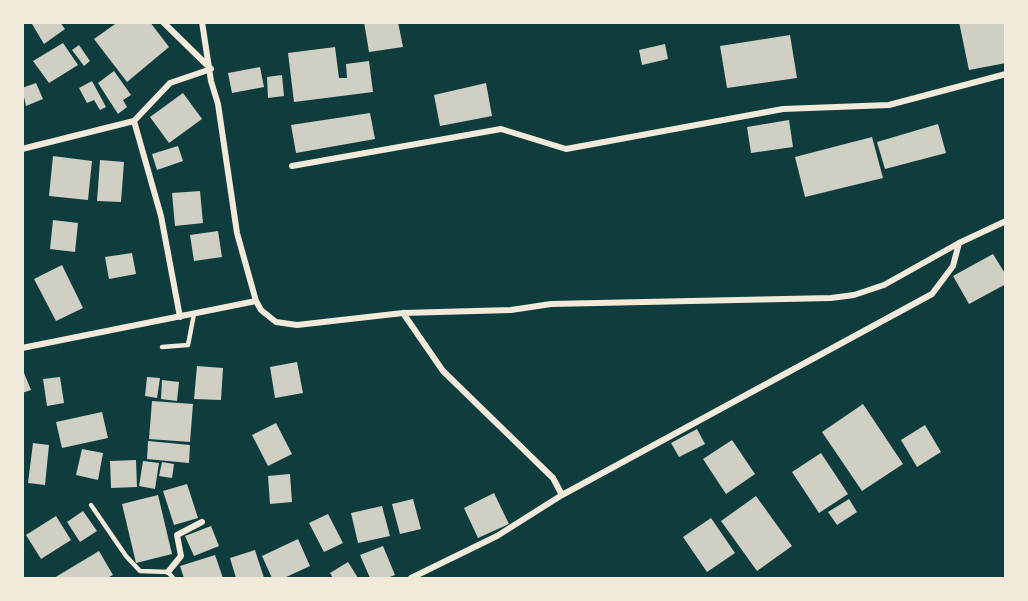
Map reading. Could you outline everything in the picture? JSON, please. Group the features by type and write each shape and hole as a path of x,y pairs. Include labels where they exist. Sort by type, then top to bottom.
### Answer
{"street":[{"path":"162,22 211,69"},
{"path":"202,22 237,233 256,301 261,310 276,322 297,325 403,313 511,310 567,303 831,298 854,295 884,285 959,243 1005,221"},
{"path":"22,149 134,121 170,83 211,69"},
{"path":"292,166 501,129 566,149 783,109 889,105 1005,74"},
{"path":"134,121 161,216 180,317"},
{"path":"411,579 497,536 562,495 932,294 953,266 959,243"},
{"path":"22,348 256,301"},
{"path":"403,313 442,371 553,478 562,495"},
{"path":"168,572 181,556 177,536 202,522"}],"lane":[{"path":"162,347 188,345 194,314"},
{"path":"91,505 126,556 141,571 168,572 173,579"}],"building":[{"path":"60,22 65,29 44,44 32,24"},
{"path":"118,22 150,22 169,47 127,82 94,39"},
{"path":"364,22 398,22 403,47 369,52"},
{"path":"959,22 1006,22 1006,63 969,70"},
{"path":"790,35 797,78 727,88 720,46"},
{"path":"63,43 78,65 49,83 33,61"},
{"path":"665,44 668,59 642,65 639,50"},
{"path":"79,45 90,61 84,66 72,50"},
{"path":"335,47 339,78 347,78 346,64 369,61 373,92 294,102 288,53"},
{"path":"260,67 264,87 232,93 228,73"},
{"path":"114,71 131,95 123,100 127,107 118,114 98,83"},
{"path":"282,75 284,96 268,98 267,77"},
{"path":"92,81 106,107 100,110 94,100 87,103 79,88"},
{"path":"36,83 43,99 26,106 22,88"},
{"path":"486,83 492,116 440,126 434,95"},
{"path":"183,93 202,119 169,143 150,117"},
{"path":"370,113 375,139 296,153 291,125"},
{"path":"789,120 793,147 751,153 747,127"},
{"path":"938,124 946,153 885,169 877,142"},
{"path":"872,137 883,178 805,197 795,157"},
{"path":"178,146 183,161 157,170 152,154"},
{"path":"53,156 92,161 88,200 49,196"},
{"path":"100,160 124,162 121,202 97,201"},
{"path":"200,191 203,223 175,226 172,193"},
{"path":"53,220 78,223 75,252 50,249"},
{"path":"218,231 222,257 194,261 190,235"},
{"path":"132,253 136,274 109,279 105,257"},
{"path":"993,254 1006,275 1006,284 969,304 953,276"},
{"path":"62,265 83,308 56,321 34,279"},
{"path":"297,362 303,393 275,398 270,367"},
{"path":"197,366 223,368 221,400 194,399"},
{"path":"22,368 31,390 22,393"},
{"path":"60,377 64,403 47,406 43,379"},
{"path":"147,377 160,378 157,398 145,396"},
{"path":"162,380 179,382 177,401 161,399"},
{"path":"152,401 193,404 190,442 149,439"},
{"path":"863,404 903,464 862,491 822,432"},
{"path":"102,412 108,438 62,448 56,422"},
{"path":"276,423 292,454 268,466 252,435"},
{"path":"925,425 941,452 917,467 901,440"},
{"path":"697,429 705,444 679,457 671,443"},
{"path":"732,440 755,474 726,494 703,459"},
{"path":"148,441 190,445 189,463 147,459"},
{"path":"33,443 49,445 45,485 28,483"},
{"path":"82,449 103,453 98,480 76,475"},
{"path":"821,453 848,494 819,513 792,472"},
{"path":"136,460 137,487 111,488 110,461"},
{"path":"143,461 159,463 155,489 139,486"},
{"path":"162,462 174,464 172,478 159,476"},
{"path":"290,474 292,502 270,504 268,476"},
{"path":"187,484 198,518 174,525 163,491"},
{"path":"494,493 509,524 478,538 464,508"},
{"path":"158,495 172,554 136,563 122,504"},
{"path":"756,496 792,546 757,571 721,521"},
{"path":"413,499 421,529 400,534 392,504"},
{"path":"849,499 857,512 837,525 828,512"},
{"path":"382,506 390,536 358,543 351,513"},
{"path":"83,511 97,531 80,542 67,522"},
{"path":"328,514 343,543 324,552 309,523"},
{"path":"56,516 71,540 41,559 26,535"},
{"path":"711,518 735,553 707,572 683,537"},
{"path":"211,526 219,546 194,556 185,536"},
{"path":"298,539 310,566 284,578 272,578 262,556"},
{"path":"383,546 395,575 387,578 370,578 360,555"},
{"path":"255,550 264,578 236,578 230,558"},
{"path":"99,551 113,575 107,578 54,578"},
{"path":"215,555 223,578 184,578 180,566"},
{"path":"348,562 358,578 333,578 330,573"}]}
